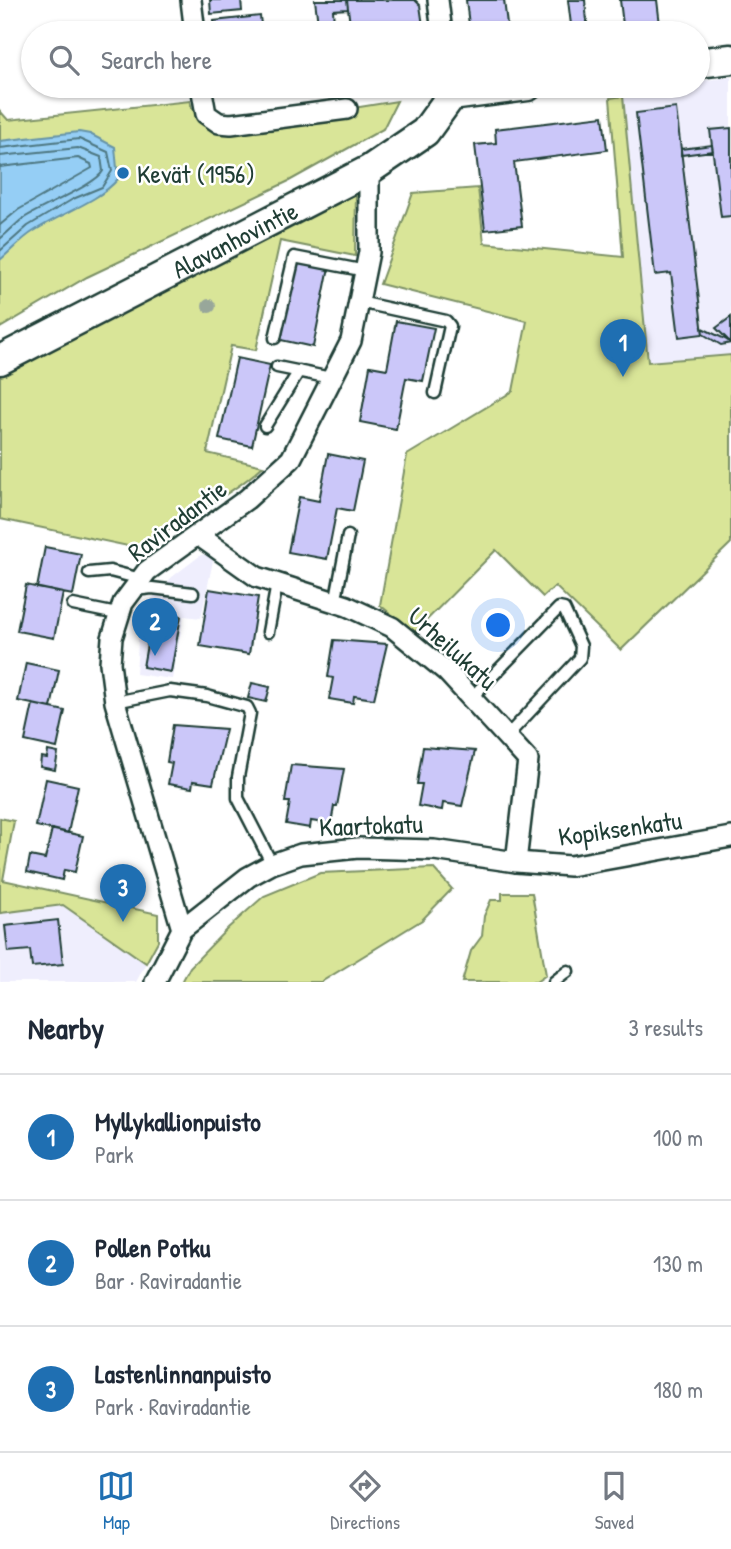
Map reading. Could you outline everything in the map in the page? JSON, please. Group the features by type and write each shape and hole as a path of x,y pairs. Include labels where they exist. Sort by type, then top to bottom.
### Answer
{"main road":[{"path":"710,62 731,59"},
{"name":"Alavanhovintie","path":"0,360 369,170 425,132 447,98"}],"street":[{"path":"191,0 194,21"},
{"path":"438,0 441,21"},
{"path":"203,98 206,114 219,123 232,124 347,109"},
{"name":"Raviradantie","path":"182,929 115,702 110,663 117,614 136,585 247,499 291,458 351,341 366,271 370,222 369,170"},
{"name":"Urheilukatu","path":"198,535 248,571 277,584 377,617 413,642 471,698 528,760 516,862"},
{"name":"Kopiksenkatu","path":"516,862 570,866 731,837"},
{"name":"Kaartokatu","path":"155,982 182,929 227,892 272,864 301,854 389,848 448,851 516,862"}],"lane":[{"path":"275,338 294,257 366,271"},
{"path":"359,302 446,321 450,326 435,393"},
{"path":"277,367 331,378"},
{"path":"265,426 299,372"},
{"path":"335,603 348,537"},
{"path":"89,573 110,570 136,585 192,593"},
{"path":"268,632 277,584"},
{"path":"73,605 117,614"},
{"path":"471,698 559,608 564,609 581,646 580,658 507,736"},
{"path":"115,702 170,691 207,696 247,706 250,713 238,777 238,798 272,864"},
{"path":"554,982 568,971"}],"shaded area":[{"path":"731,77 731,355 648,363 623,98 710,98 710,80"},
{"path":"201,555 214,556 201,618 184,616 172,679 136,674 139,626 146,605 172,577"},
{"path":"63,905 146,963 136,982 0,982 0,913"}],"green space":[{"path":"610,98 623,98 648,362 731,355 731,543 621,650 555,586 543,597 496,550 414,633 380,605 407,455 513,391 527,321 380,284 413,193 478,188 484,243 623,257"},
{"path":"190,101 192,109 203,108 211,118 347,109 397,101 383,129 289,181 87,277 0,328 0,111 8,120"},
{"path":"356,194 355,256 280,241 256,350 231,346 207,453 263,466 234,489 142,549 0,519 0,371"},
{"path":"0,818 14,821 3,880 158,914 158,941 146,963 63,905 0,913"},
{"path":"433,868 452,889 422,920 321,982 182,982 190,967 264,896 320,873"},
{"path":"502,893 532,893 546,975 536,982 462,982 471,951 482,936 484,916 491,900 502,900"}],"water":[{"path":"79,132 90,134 115,147 118,179 100,195 29,234 0,260 0,141"}],"building":[{"path":"210,0 241,0 242,11 211,14"},
{"path":"315,0 347,0 348,9 333,10 334,21 318,21"},
{"path":"347,0 415,0 420,5 422,21 350,21"},
{"path":"466,0 504,0 507,21 469,21"},
{"path":"568,0 585,0 587,21 571,21"},
{"path":"620,0 657,0 660,21 623,21"},
{"path":"260,16 261,21 214,21"},
{"path":"676,108 703,334 679,337 671,273 655,275 636,113"},
{"path":"603,116 607,150 514,162 522,226 485,230 475,145 496,143 495,129"},
{"path":"731,128 731,216 721,217 710,130"},
{"path":"712,145 713,151 681,155 681,149"},
{"path":"297,261 329,267 313,347 281,340"},
{"path":"731,317 731,343 716,328"},
{"path":"396,321 434,328 423,381 406,378 396,429 360,422 370,366 387,369"},
{"path":"702,328 731,343 721,345 703,334"},
{"path":"237,358 270,365 252,446 219,439"},
{"path":"328,454 363,461 353,511 337,508 327,559 288,552 299,497 319,501"},
{"path":"45,547 81,554 73,595 37,588"},
{"path":"26,585 63,593 54,638 17,631"},
{"path":"209,589 258,597 249,654 200,646"},
{"path":"153,611 181,616 171,672 143,667"},
{"path":"334,640 387,644 374,699 354,696 353,703 329,699 333,678 328,677"},
{"path":"26,663 59,670 51,708 18,701"},
{"path":"252,683 270,687 266,702 248,698"},
{"path":"33,704 65,711 57,748 25,741"},
{"path":"173,725 226,729 213,784 193,781 192,788 168,784 172,763 167,762"},
{"path":"423,747 475,751 462,806 443,803 442,810 418,806 422,784 417,784"},
{"path":"48,751 58,753 55,770 40,767 41,757 47,758"},
{"path":"291,765 344,769 331,824 311,821 310,828 286,824 290,802 285,802"},
{"path":"46,779 78,786 68,833 36,826"},
{"path":"52,829 83,836 75,872 64,870 62,880 27,872 30,856 45,859"},
{"path":"58,920 63,964 32,967 30,950 8,952 5,926"}],"place":[{"name":"Kevät (1956)","path":"123,173"},
{"name":"Myllykallionpuisto","path":"623,377"},
{"name":"Pollen Potku","path":"155,656"},
{"name":"Lastenlinnanpuisto","path":"123,922"}]}
